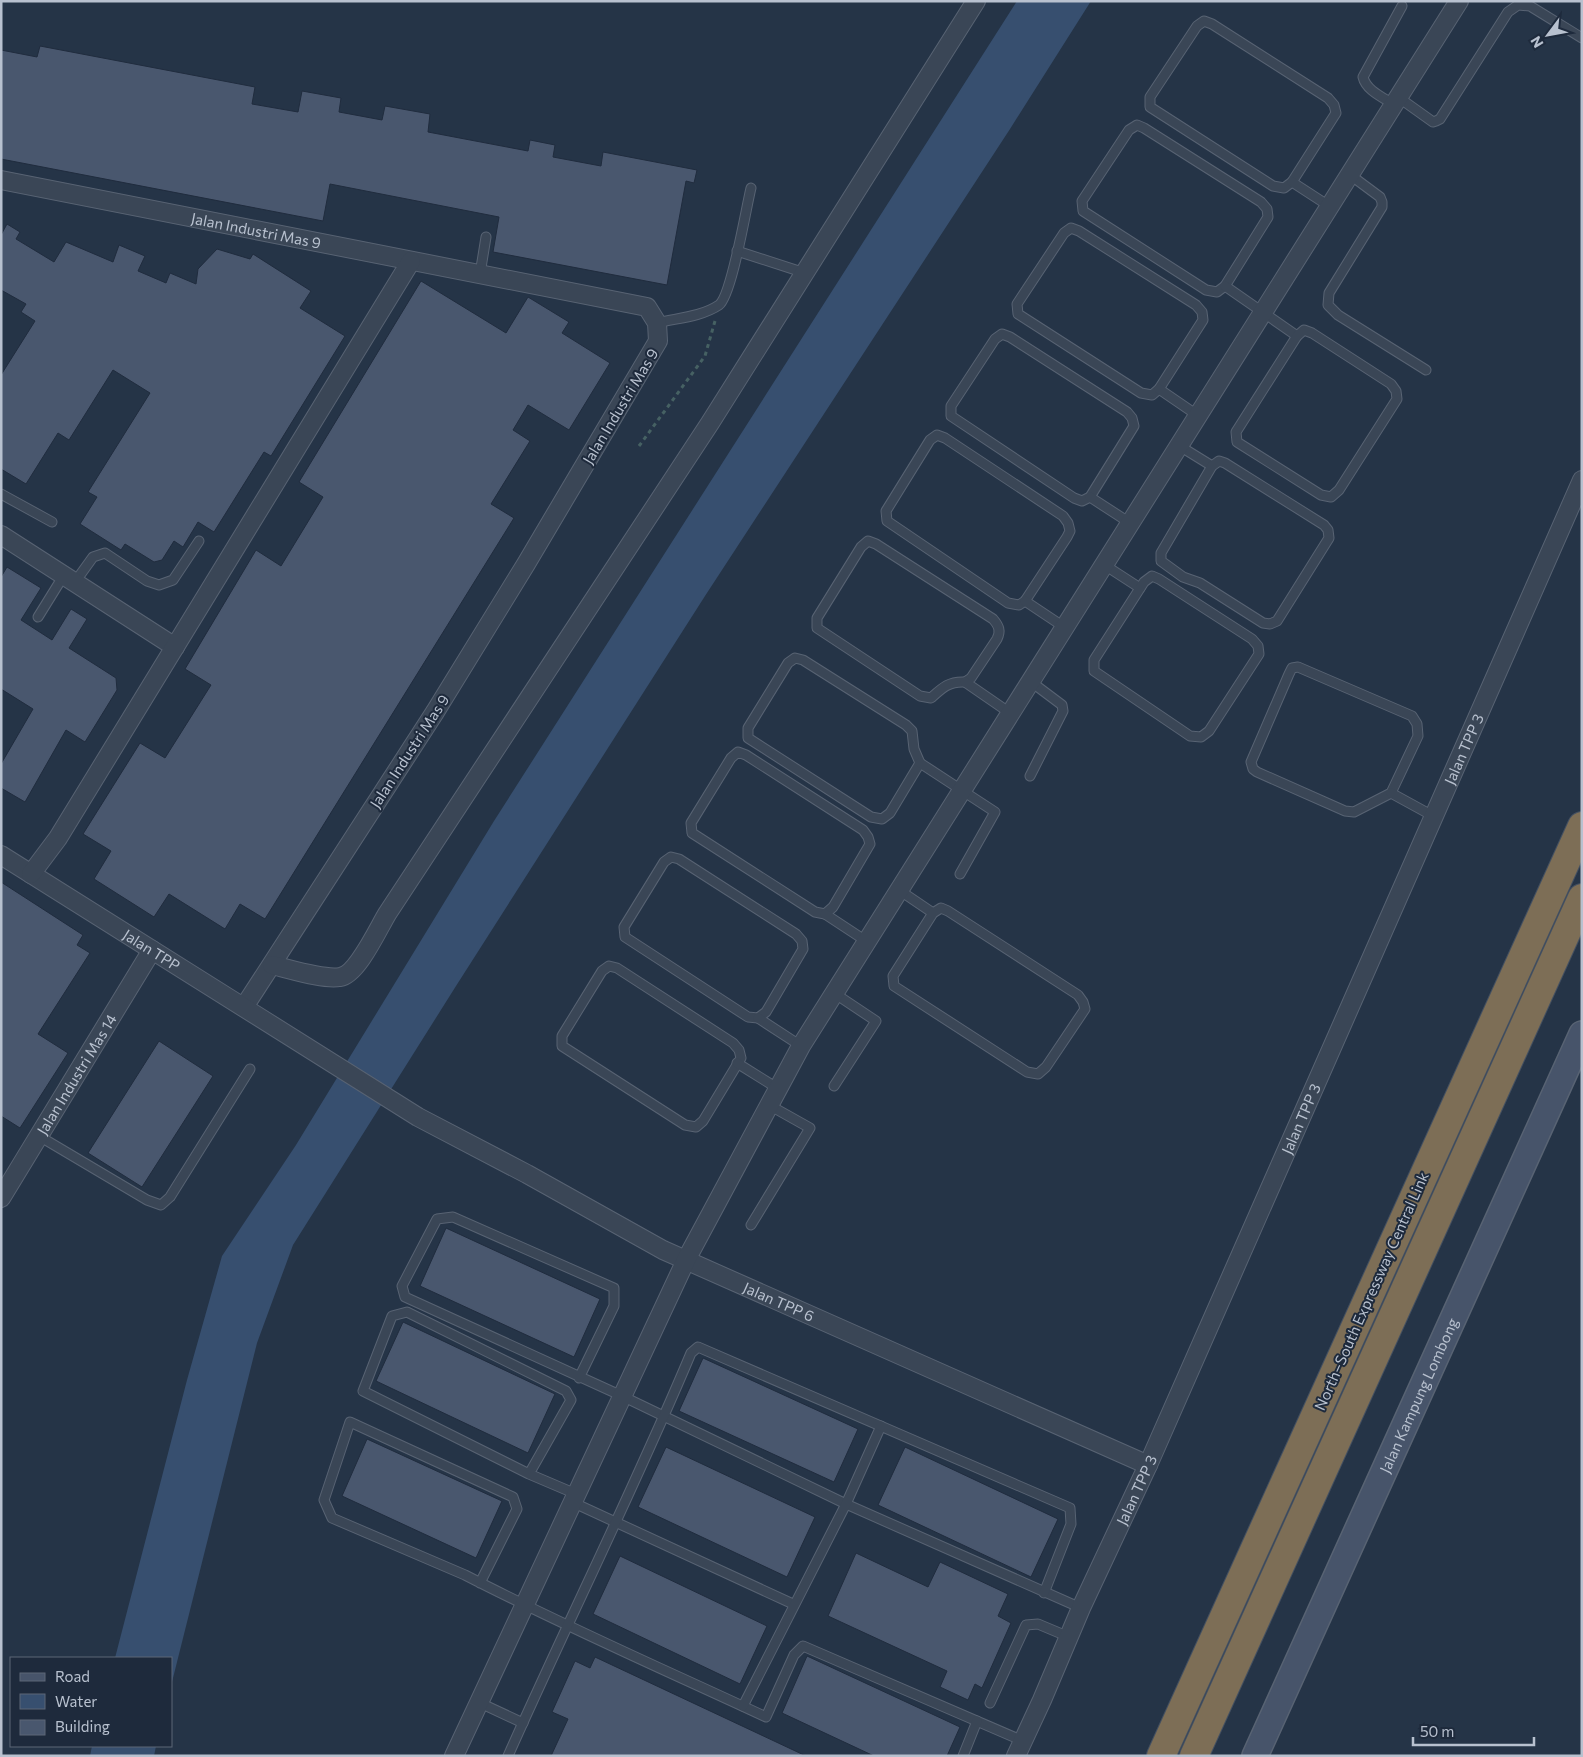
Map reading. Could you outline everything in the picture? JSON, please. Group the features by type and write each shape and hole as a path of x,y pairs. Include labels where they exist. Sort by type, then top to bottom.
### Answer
{"highway":[{"name":"North–South Expressway Central Link","path":"1161,1756 1582,826"},
{"name":"North–South Expressway Central Link","path":"1194,1756 1582,898"}],"street":[{"path":"272,965 328,977 342,977 354,969 387,914 699,440 976,1"},
{"path":"454,1756 686,1260 800,1046 1459,1"},
{"name":"Jalan Industri Mas 9","path":"1,180 647,307 657,323 658,341 570,490 435,712 244,1008"},
{"path":"31,874 58,838 411,260"},
{"name":"Jalan TPP 3","path":"1020,1748 1081,1608 1148,1465 1582,480"},
{"path":"1,535 175,646"},
{"name":"Jalan TPP","path":"1,855 418,1117"},
{"name":"Jalan Industri Mas 14","path":"1,1198 152,950"},
{"name":"Jalan Kampung Lombong","path":"1255,1756 1582,1034"},
{"name":"Jalan TPP 6","path":"418,1117 519,1169 663,1250 1148,1465"}],"lane":[{"path":"1402,6 1363,77 1364,83 1371,90 1432,122 1440,119 1508,12 1518,5 1530,6 1582,38"},
{"path":"1204,21 1212,24 1328,98 1334,105 1336,113 1292,182 1284,188 1273,186 1150,107 1150,97 1197,26 1204,21"},
{"path":"1137,125 1261,202 1267,209 1268,217 1224,286 1217,292 1206,290 1083,211 1082,201 1130,130 1137,125"},
{"path":"1349,174 1380,197 1382,207 1329,293 1328,305 1338,314 1426,370"},
{"path":"1292,182 1329,206"},
{"path":"657,323 704,313 721,304 729,288 751,188"},
{"path":"1072,228 1196,305 1202,312 1203,320 1159,389 1152,395 1141,393 1018,314 1018,304 1064,233 1072,228"},
{"path":"480,274 486,237"},
{"path":"737,251 805,272"},
{"path":"1224,286 1297,336"},
{"path":"1304,330 1312,333 1390,384 1396,391 1398,399 1339,490 1331,497 1320,495 1237,442 1236,432 1297,336 1304,330"},
{"path":"1002,334 1010,337 1127,412 1132,418 1134,426 1090,497 1082,501 1074,498 951,416 951,406 995,340 1002,334"},
{"path":"1159,389 1197,415"},
{"path":"937,435 945,438 1063,516 1068,523 1070,531 1025,601 1019,605 1008,603 887,521 886,511 930,440 937,435"},
{"path":"1178,445 1212,466"},
{"path":"1219,461 1225,463 1324,525 1328,530 1330,538 1276,621 1270,624 1263,623 1200,583 1183,577 1161,561 1161,553 1212,466 1219,461"},
{"path":"1,494 52,522"},
{"path":"1090,497 1130,523"},
{"path":"38,617 70,579 93,557 105,553 147,581 159,585 173,580 199,541"},
{"path":"964,682 971,678 997,639 1000,633 998,626 993,619 876,544 868,541 861,547 817,618 817,628 920,696 931,698 946,685 964,682 1010,713"},
{"path":"1103,564 1140,588"},
{"path":"1152,576 1159,579 1252,639 1258,646 1259,654 1209,731 1201,737 1190,736 1094,671 1094,660 1140,588 1152,576"},
{"path":"1025,601 1064,627"},
{"path":"920,763 890,813 882,819 871,818 748,738 748,728 788,663 795,658 803,660 906,725 912,731 914,749 920,763 995,812 960,874"},
{"path":"1298,667 1412,716 1416,724 1418,736 1391,793 1354,812 1345,811 1253,769 1251,762 1292,668 1298,667"},
{"path":"1030,680 1062,705 1063,711 1030,776"},
{"path":"825,914 833,908 867,850 870,844 868,837 863,830 746,755 738,752 731,758 691,823 692,833 814,912 825,914 866,941"},
{"path":"1391,793 1433,816"},
{"path":"758,1018 766,1012 803,949 802,941 796,934 679,859 671,857 664,862 624,927 625,937 748,1016 758,1018 800,1046"},
{"path":"898,890 933,913"},
{"path":"941,908 948,911 1078,995 1083,1002 1085,1010 1046,1067 1038,1074 1027,1072 894,986 894,976 933,913 941,908"},
{"path":"609,966 616,968 733,1043 739,1050 740,1058 737,1064 704,1121 696,1127 685,1126 562,1046 562,1036 602,971 609,966"},
{"path":"834,993 876,1021 834,1086"},
{"path":"737,1064 778,1088"},
{"path":"39,1136 147,1200 161,1205 170,1197 250,1069"},
{"path":"751,1225 810,1128 769,1105"},
{"path":"579,1378 614,1306 614,1288 453,1217 437,1219 402,1286 405,1297 579,1378 622,1396 846,1504 1081,1608"},
{"path":"529,1474 571,1400 566,1391 407,1312 392,1316 363,1390 529,1474 616,1522 793,1604"},
{"path":"508,1756 664,1417 691,1353 698,1347 1070,1508 1072,1524 1044,1593"},
{"path":"480,1583 517,1509 513,1497 350,1422 324,1500 332,1518 480,1583 766,1717 794,1655 803,1646 977,1721 1020,1748"},
{"path":"743,1706 793,1604 846,1504 881,1426"},
{"path":"990,1703 1026,1625 1038,1624 1069,1638"},
{"path":"478,1702 523,1723"},
{"path":"963,1756 977,1721"}],"path":[{"path":"639,446 705,356 721,304"}],"water":[{"path":"1017,1 1091,1 1010,129 705,596 293,1245 257,1343 172,1682 172,1657 115,1657 187,1380 222,1256 296,1145 494,821"},
{"path":"92,1747 156,1747 154,1756 90,1756"}],"building":[{"path":"40,46 255,87 252,104 298,112 302,91 341,98 339,112 382,120 385,106 430,114 428,132 528,151 530,140 555,145 553,157 601,166 603,152 697,170 694,183 686,181 667,285 493,252 499,217 330,184 323,221 1,159 1,50 37,57"},
{"path":"7,224 20,232 16,239 54,262 66,242 113,262 119,245 145,256 138,271 166,283 170,273 196,284 198,269 217,249 250,259 253,254 311,291 300,308 345,336 271,456 264,452 214,532 198,522 183,547 174,541 162,560 154,562 125,544 121,550 80,524 97,497 88,492 150,393 113,370 69,440 58,433 26,484 1,469 1,375 35,321 21,312 26,304 1,290 1,235"},
{"path":"421,281 506,333 528,297 569,322 562,333 610,363 569,430 528,405 513,430 530,441 491,504 514,518 265,919 240,904 225,929 169,894 154,917 94,879 111,851 83,834 140,743 165,758 211,685 185,669 256,550 281,566 323,497 299,482"},
{"path":"7,567 41,588 21,620 52,640 71,609 87,619 69,648 116,678 117,690 85,742 66,730 25,802 1,788 1,764 33,709 1,689 1,577"},
{"path":"1,882 83,935 77,945 90,953 38,1034 68,1053 20,1128 1,1116"},
{"path":"159,1041 213,1076 142,1187 88,1153"},
{"path":"446,1228 600,1299 574,1357 420,1286"},
{"path":"403,1322 555,1394 528,1453 376,1381"},
{"path":"703,1358 858,1429 834,1482 679,1411"},
{"path":"367,1439 502,1501 476,1558 342,1496"},
{"path":"666,1447 815,1517 787,1577 638,1507"},
{"path":"905,1447 1058,1519 1031,1577 878,1505"},
{"path":"856,1553 928,1587 940,1562 1008,1594 998,1616 1011,1623 982,1688 975,1684 968,1700 940,1687 947,1671 828,1616"},
{"path":"620,1556 767,1626 740,1684 593,1614"},
{"path":"807,1656 960,1727 947,1756 874,1756 782,1713"},
{"path":"595,1657 806,1756 551,1756 568,1719 552,1712 575,1661 590,1668"}]}
